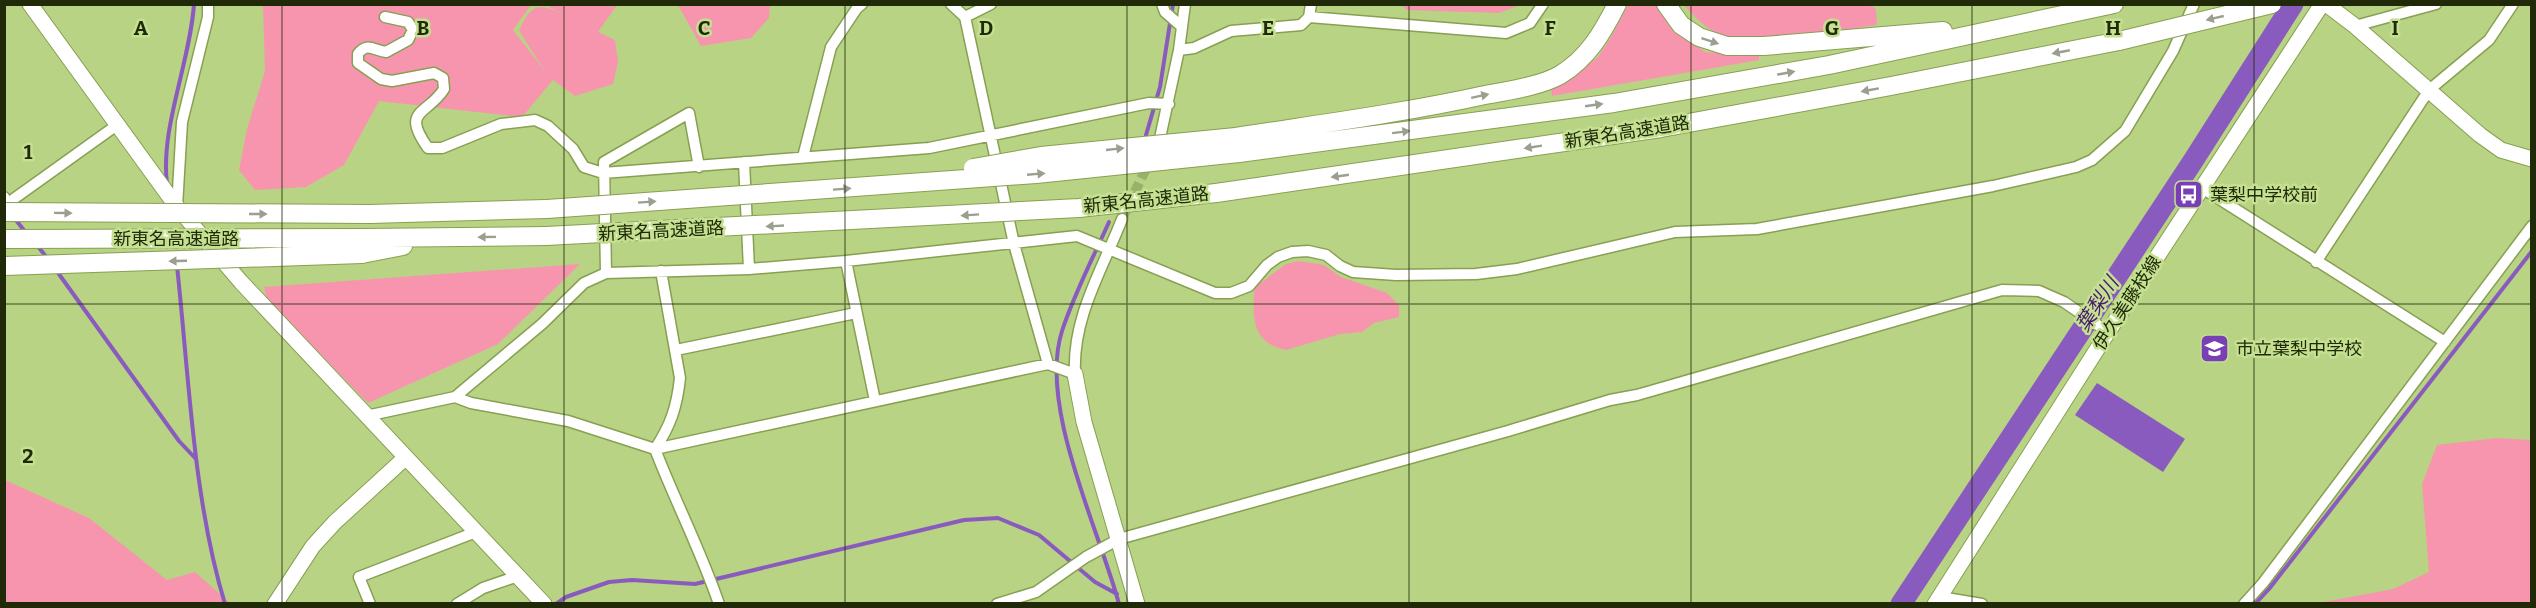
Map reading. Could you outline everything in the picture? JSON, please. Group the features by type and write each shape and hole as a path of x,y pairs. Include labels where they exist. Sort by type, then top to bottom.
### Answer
{"highway":[{"path":"1237,145 1431,107 1519,88 1559,76 1581,60 1603,33 1617,4"},
{"path":"1666,4 1681,25 1699,37 1727,46 1764,46 2010,26"},
{"name":"新東名高速道路","path":"4,238 363,246 452,238 546,236 1079,208 1216,193 1662,128 2119,41 2272,4"},
{"name":"新東名高速道路","path":"4,212 370,214 547,209 1036,174 1237,145 1614,103 1829,65 2113,5"},
{"path":"4,266 363,246"}],"street":[{"path":"30,4 177,207 241,282 405,459 544,603"},
{"path":"177,207 182,122 208,17 208,4"},
{"path":"802,157 831,47 862,4"},
{"path":"951,4 965,17 1014,244 1048,364"},
{"path":"965,17 991,4"},
{"path":"1162,4 1165,12 1181,26"},
{"path":"1160,138 1169,104 1185,4"},
{"path":"1179,50 1194,48 1231,30 1301,25 1309,17 1311,4"},
{"path":"1309,17 1354,18 1506,33 1530,22 1543,4"},
{"path":"366,416 455,397 542,324 584,283 606,273 749,269 1077,237 1215,293 1241,290 1249,286 1278,257 1300,251 1326,255 1340,266 1353,272 1396,276 1476,274 1517,269 1675,232 1757,229 1993,186 2065,170 2092,160 2125,131 2173,51 2194,4"},
{"path":"2324,4 2355,26 2480,135 2502,150 2532,159"},
{"name":"伊久美藤枝線","path":"1937,600 2108,332 2324,4"},
{"path":"2355,26 2436,4"},
{"path":"2316,262 2429,90 2489,40 2513,4"},
{"path":"385,17 408,22 412,30 408,40 386,52 370,46 363,48 358,54 358,63 381,79 392,81 434,73 443,78 444,89 440,95 420,110 416,121 417,134 428,148 442,148 501,124 535,120 548,126 573,149 584,167 603,173 929,148 1149,103 1169,104"},
{"path":"606,273 604,162 689,113 699,167"},
{"path":"4,197 8,203 117,125"},
{"path":"744,162 749,269"},
{"path":"2202,188 2445,342"},
{"path":"1122,219 1085,305 1074,351 1075,374 1084,422 1137,603"},
{"path":"2244,603 2263,583 2532,226"},
{"path":"846,261 875,401"},
{"path":"655,449 669,428 680,378 661,271"},
{"path":"997,603 1035,592 1086,557 1119,539 1508,431 1610,400 1690,380 2002,290 2039,291 2064,302 2108,332"},
{"path":"676,350 856,313"},
{"path":"455,397 471,403 568,421 655,449 1048,364 1075,374"},
{"path":"655,449 678,507 707,569 719,603"},
{"path":"275,603 313,546 335,522 405,459"},
{"path":"370,603 359,577 476,532"},
{"path":"457,603 483,588 518,576"},
{"path":"1937,600 1982,603"}],"shaded area":[{"path":"263,5 531,5 513,30 545,71 519,31 533,9 545,7 569,18 546,5 617,5 598,32 615,40 618,62 613,84 575,96 553,80 522,117 379,101 344,165 306,187 255,190 239,170 247,129 265,71"},
{"path":"678,5 770,5 769,18 751,38 701,46"},
{"path":"1402,5 1520,5 1499,13 1407,10"},
{"path":"1628,5 1656,5 1670,27 1705,52 1759,56 1759,60 1552,96 1551,89 1597,58"},
{"path":"1684,5 1870,5 1876,9 1877,25 1769,37 1728,36 1706,27"},
{"path":"1299,261 1324,265 1341,277 1387,293 1399,305 1399,317 1374,323 1362,332 1340,334 1286,350 1274,346 1266,341 1256,326 1255,287 1286,264"},
{"path":"580,264 498,344 368,403 267,300 264,287"},
{"path":"2097,383 2185,439 2163,472 2075,415"},
{"path":"2497,438 2531,440 2531,603 2319,603 2393,589 2429,572 2422,484 2437,445"},
{"path":"5,480 89,518 167,580 195,572 230,603 5,603"}],"waterway":[{"path":"167,184 166,163 171,118 187,49 194,4"},
{"path":"1146,135 1160,87 1173,4"},
{"name":"葉梨川","path":"1901,604 2193,161 2293,4"},
{"path":"15,219 27,234"},
{"path":"1109,222 1067,317 1057,361 1058,395 1064,431 1119,604"},
{"path":"36,244 48,259"},
{"path":"2255,604 2532,251"},
{"path":"177,266 199,480 214,564 225,604"},
{"path":"56,270 179,441 196,459"},
{"path":"556,604 566,597 609,582 632,580 695,584 964,520 998,518 1039,535 1095,582 1117,594"},
{"path":"1902,601 1916,604"}],"tunnel":[{"path":"1122,219 1150,160"}],"place":[{"name":"葉梨中学校前","path":"2189,195"},
{"name":"市立葉梨中学校","path":"2215,349"}]}
